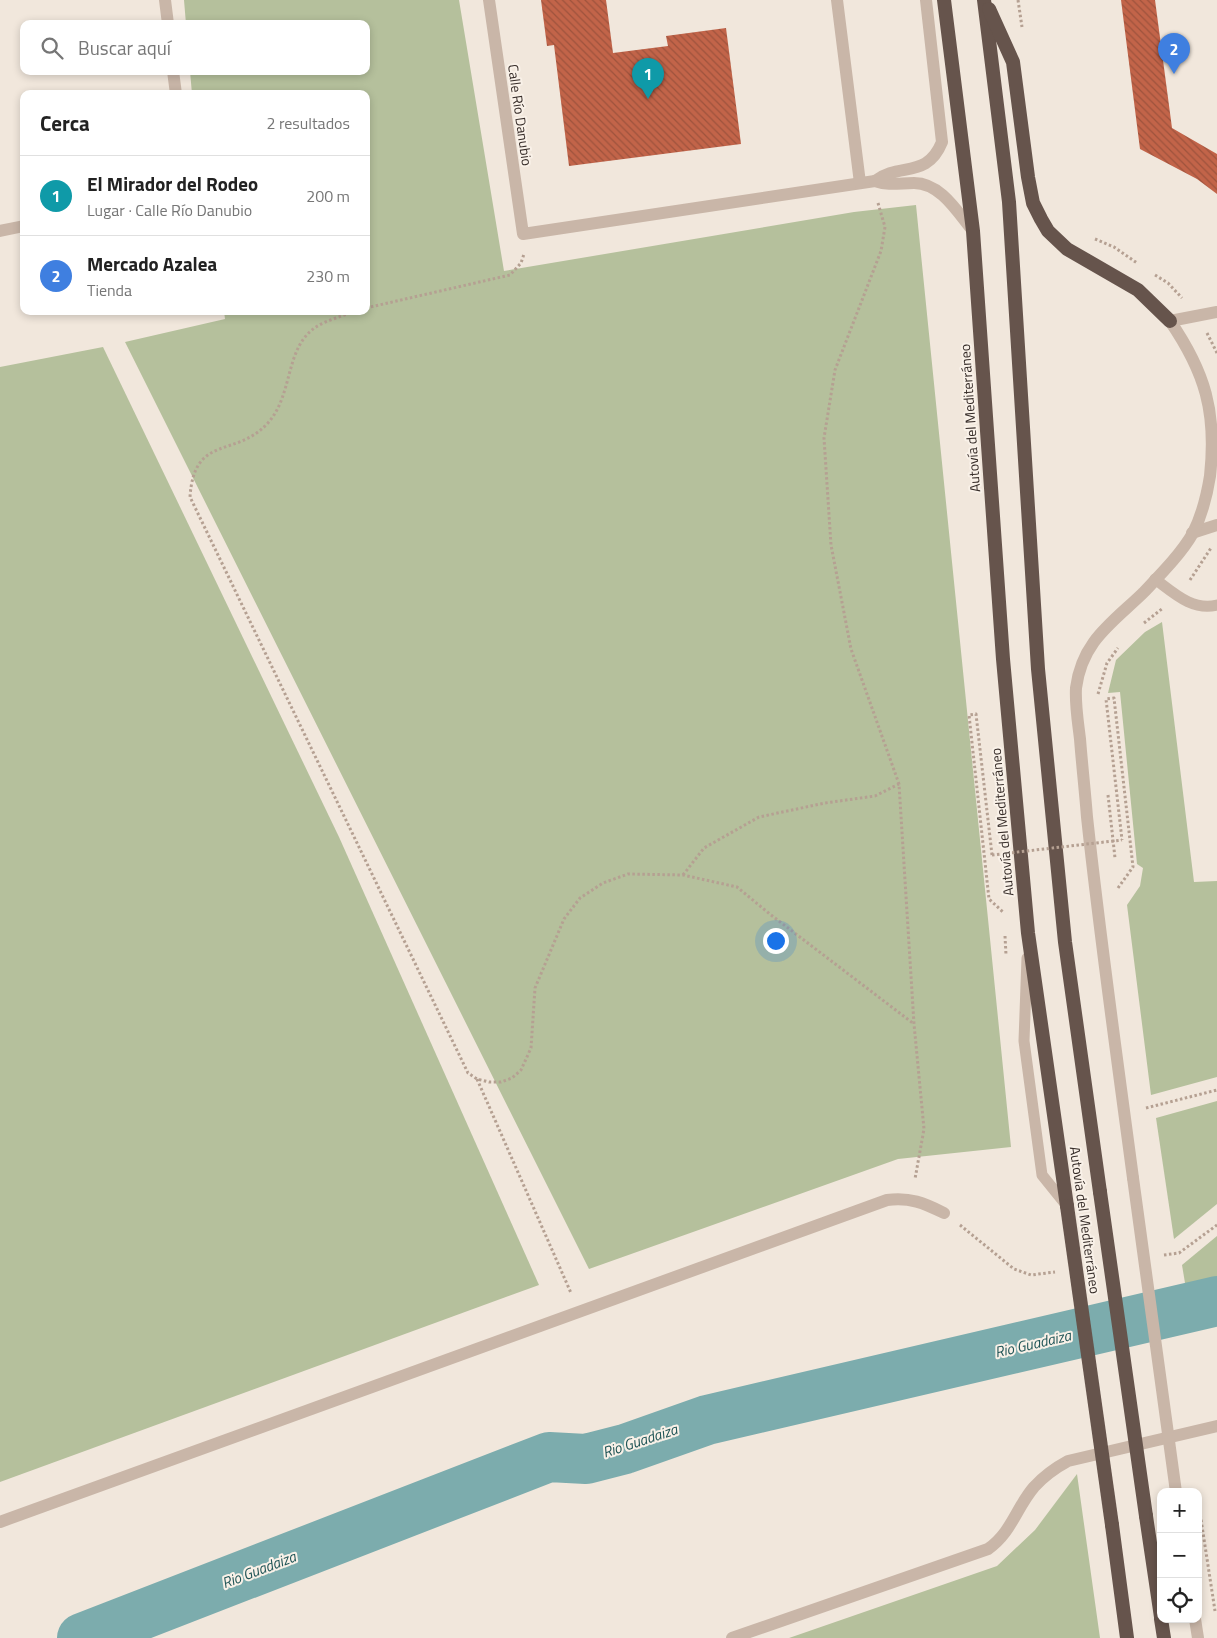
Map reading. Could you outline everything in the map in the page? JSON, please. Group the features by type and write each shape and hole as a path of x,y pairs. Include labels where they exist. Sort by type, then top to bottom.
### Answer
{"highway":[{"name":"Autovía del Mediterráneo","path":"944,0 973,231 1003,659 1028,933 1127,1638"},
{"name":"Autovía del Mediterráneo","path":"985,0 1009,202 1038,678 1065,942 1157,1591"},
{"path":"985,0 1013,62 1028,177 1033,203 1041,219 1048,231 1067,249 1138,290 1170,320"},
{"name":"Autovía del Mediterráneo","path":"1162,1623 1164,1638"}],"street":[{"path":"165,0 168,20"},
{"name":"Calle Río Danubio","path":"489,0 523,234"},
{"path":"837,0 860,183"},
{"path":"875,181 886,173 912,169 928,164 937,154 942,142 926,0"},
{"path":"174,75 175,90"},
{"path":"523,234 875,181 886,185 917,183 938,191 973,231"},
{"path":"0,231 20,227"},
{"path":"1175,1488 1094,885 1076,689 1085,656 1094,641 1104,628 1155,579 1192,533 1203,508 1213,458 1213,416 1210,399 1196,362 1170,320 1217,312"},
{"path":"1192,533 1217,525"},
{"path":"0,1522 887,1200 902,1198 918,1200 944,1213"},
{"path":"732,1638 988,1549 1002,1539 1033,1489 1049,1472 1068,1461 1217,1426"},
{"path":"1196,1623 1198,1638"}],"lane":[{"path":"1155,579 1197,606 1217,604"},
{"path":"1028,933 1024,1041 1042,1175 1067,1206"}],"path":[{"path":"1018,0 1022,29"},
{"path":"886,200 877,200 885,227 881,251 835,370 824,438 831,545 851,650 899,784 914,1024 924,1129 914,1179"},
{"path":"370,307 510,275 521,263 524,256 523,234"},
{"path":"1092,237 1114,247 1145,268"},
{"path":"1153,273 1168,284 1197,314 1217,353"},
{"path":"346,315 316,327 304,339 295,353 287,390 278,410 266,425 250,437 207,454 197,466 191,481 190,497 468,1073 477,1079 501,1082 512,1078 521,1070 528,1060 531,1048 535,988 564,919 580,898 603,883 628,874 683,875 737,887 914,1024"},
{"path":"1141,626 1189,582 1214,542"},
{"path":"1098,695 1107,662 1122,643"},
{"path":"1003,910 989,899 969,715 976,714 992,854 1122,840 1106,699 1114,698 1133,867 1118,888"},
{"path":"683,875 704,848 759,817 825,803 875,796 899,784"},
{"path":"1108,792 1115,859"},
{"path":"998,844 1000,863"},
{"path":"1117,878 1119,898"},
{"path":"1002,901 1004,920"},
{"path":"1004,930 1006,960"},
{"path":"477,1079 580,1312"},
{"path":"1146,1108 1217,1090"},
{"path":"1145,1099 1147,1117"},
{"path":"1202,1527 1216,1616"}],"green space":[{"path":"184,0 459,0 504,271 854,212 916,205 1011,1147 898,1159 589,1269 125,342 225,319 224,315 370,315 370,90 192,90 190,75 370,75 370,20 186,20"},
{"path":"103,347 339,837 539,1285 0,1482 0,367"},
{"path":"1162,622 1194,882 1217,881 1217,1077 1151,1095 1127,905 1140,886 1143,868 1137,864 1120,692 1108,693 1116,660 1145,632"},
{"path":"1217,1101 1217,1204 1174,1239 1156,1118"},
{"path":"1217,1236 1217,1288 1187,1295 1182,1265"},
{"path":"1077,1474 1100,1638 789,1638 997,1566 1035,1530"}],"building":[{"path":"541,0 606,0 613,53 668,46 666,36 726,28 741,144 569,166 554,45 547,46"},
{"path":"1121,0 1155,0 1172,128 1217,154 1217,194 1197,179 1140,149"}],"waterway":[{"name":"Rio Guadaiza","path":"82,1638 549,1457 586,1459 625,1449 707,1420 1217,1301"}],"place":[{"name":"Mercado Azalea","path":"1174,74"},
{"name":"El Mirador del Rodeo","path":"648,99"}]}
